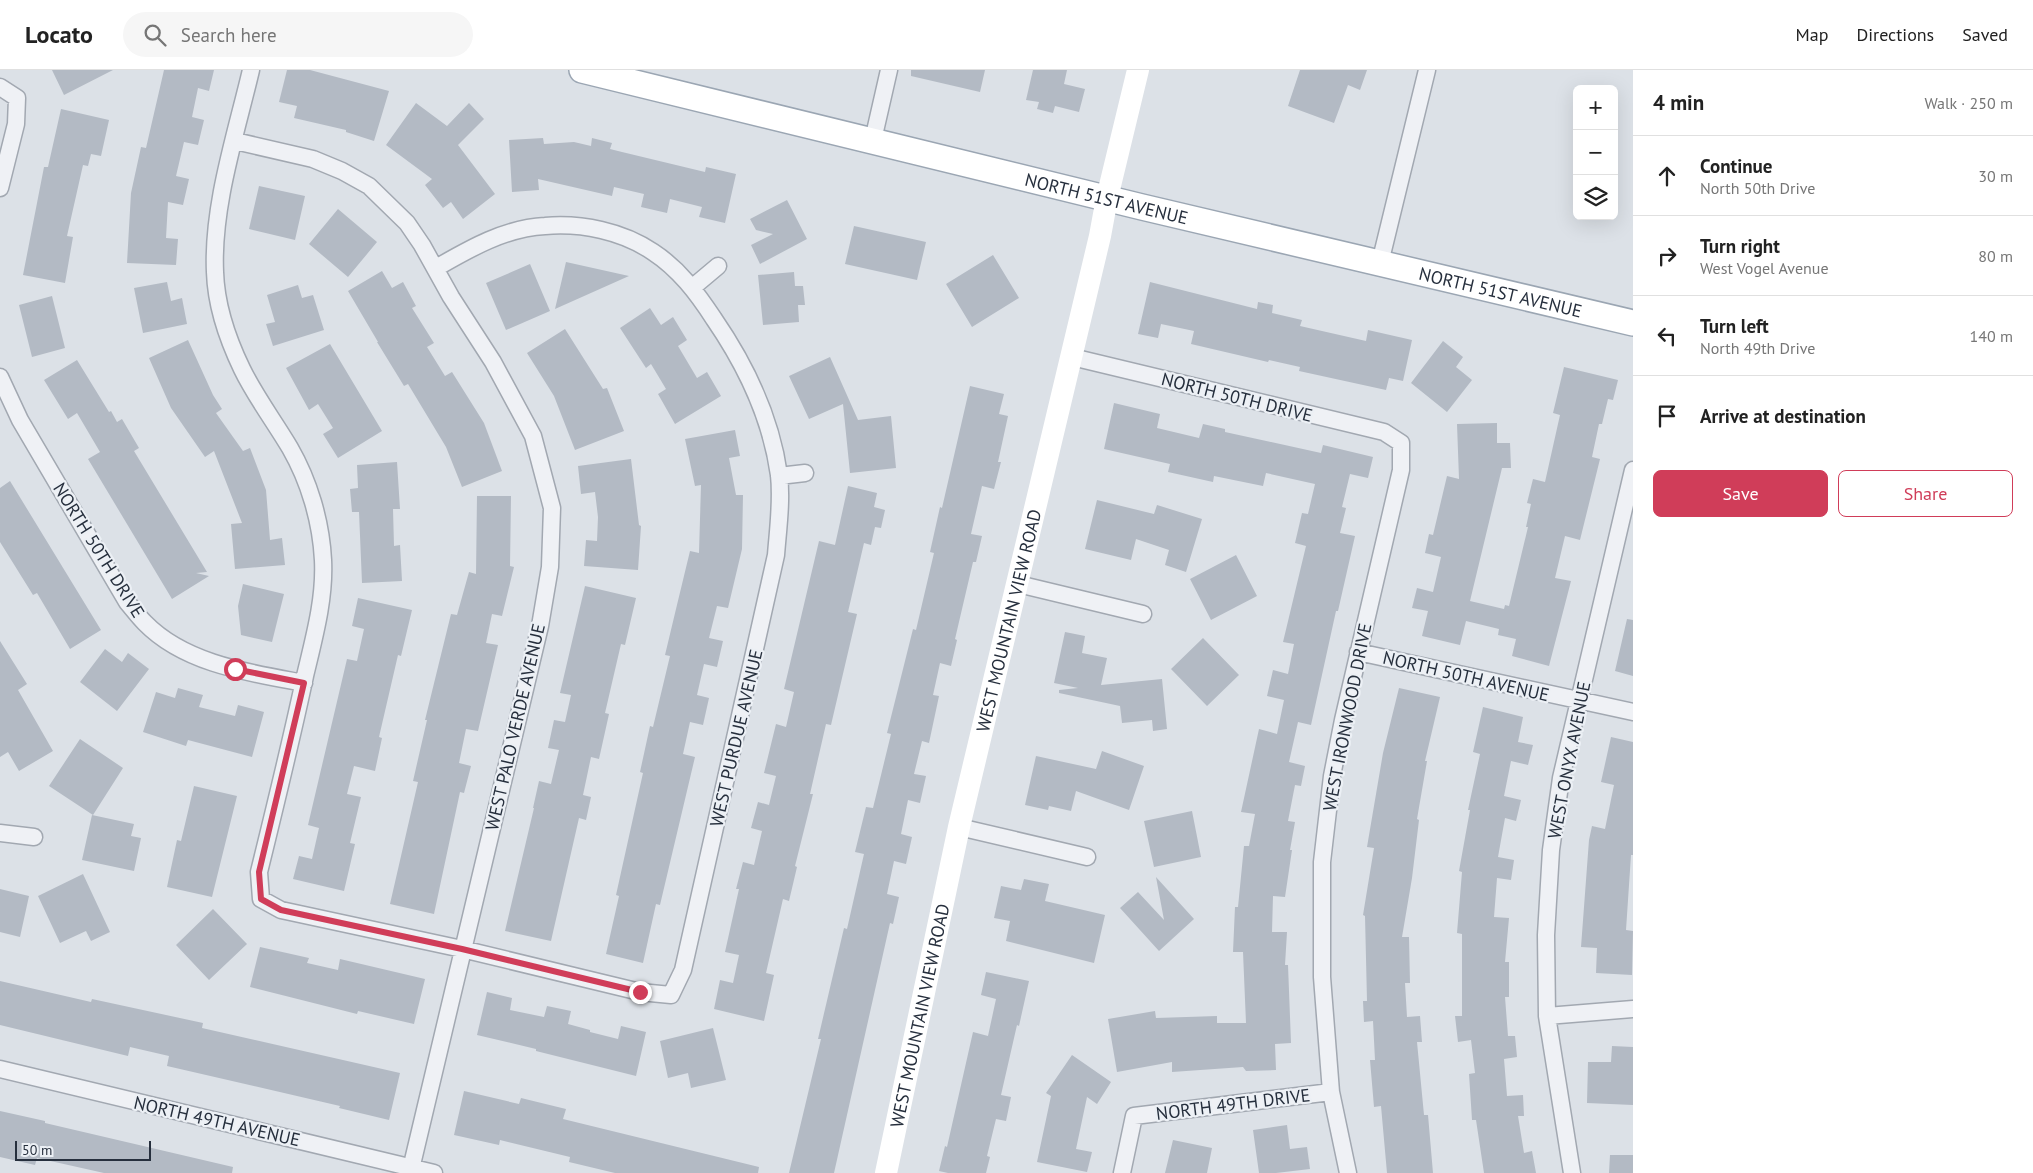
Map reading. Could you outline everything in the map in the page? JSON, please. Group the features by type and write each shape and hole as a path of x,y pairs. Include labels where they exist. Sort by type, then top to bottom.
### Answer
{"main road":[{"name":"NORTH 51ST AVENUE","path":"584,70 1107,198 1633,323"}],"street":[{"path":"251,70 221,199 215,239 215,274 220,305 229,340 242,370 290,449 307,483 316,517 323,559 322,597 304,683 259,872 261,899 281,910 462,949"},
{"path":"873,140 890,70"},
{"name":"WEST MOUNTAIN VIEW ROAD","path":"886,1173 959,826 1072,357 1107,198 1138,70"},
{"path":"1380,263 1427,70"},
{"path":"0,87 17,98 16,124 0,188"},
{"path":"235,140 313,159 368,186 407,223 436,268 501,235 544,226 578,226 603,230 629,239 653,252 676,269 693,287 718,266"},
{"name":"WEST PALO VERDE AVENUE","path":"411,1170 540,626 550,567 552,508 533,436 493,362 436,268"},
{"name":"WEST PURDUE AVENUE","path":"462,949 640,992 672,995 683,970 770,584 776,555 779,514 779,476 772,438 760,399 735,349 693,287"},
{"name":"NORTH 50TH DRIVE","path":"1072,357 1384,432 1401,443"},
{"name":"NORTH 50TH DRIVE","path":"0,378 20,420 127,602 145,623 174,644 202,658 235,669 304,683"},
{"name":"WEST IRONWOOD DRIVE","path":"1348,1173 1331,1092 1322,976 1322,862 1332,776 1358,652 1400,470 1401,443"},
{"path":"779,476 805,473"},
{"name":"WEST ONYX AVENUE","path":"1572,1173 1548,1016 1546,935 1551,850 1561,778 1632,477"},
{"path":"1018,584 1143,614"},
{"name":"NORTH 50TH AVENUE","path":"1358,652 1633,712"},
{"path":"959,826 1087,857"},
{"path":"0,833 34,837"},
{"path":"1548,1016 1633,1009"},
{"name":"NORTH 49TH AVENUE","path":"0,1070 411,1170 434,1173"},
{"name":"NORTH 49TH DRIVE","path":"1122,1173 1134,1116 1331,1092"}],"building":[{"path":"52,70 113,70 64,95"},
{"path":"164,70 214,70 209,91 198,88 192,117 204,120 198,145 184,142 176,176 189,179 183,205 168,202 166,238 178,239 176,265 127,263 131,193 141,147 146,148"},
{"path":"287,70 310,70 389,91 374,141 346,132 346,130 294,118 297,106 279,102"},
{"path":"911,70 985,70 980,92 911,76"},
{"path":"1033,70 1067,70 1064,84 1085,89 1079,112 1055,106 1053,113 1037,109 1039,102 1026,100"},
{"path":"1300,70 1367,70 1360,90 1348,85 1334,123 1288,106"},
{"path":"416,103 447,126 469,103 484,119 458,145 495,194 463,219 451,202 443,208 425,185 432,179 386,145"},
{"path":"61,109 109,120 101,156 91,154 88,166 83,165 67,236 73,237 65,283 23,275 44,167 48,167"},
{"path":"543,138 544,144 574,142 591,146 592,138 612,143 610,149 705,172 706,167 736,174 725,223 699,217 702,207 670,199 667,213 641,207 644,194 614,187 612,196 538,179 539,190 512,192 509,140"},
{"path":"259,186 305,196 295,240 249,229"},
{"path":"787,200 807,239 760,264 751,245 773,234 756,230 750,219"},
{"path":"338,209 377,242 348,277 309,244"},
{"path":"854,226 926,242 917,280 845,264"},
{"path":"993,255 1019,298 972,327 946,284"},
{"path":"566,262 629,276 555,309"},
{"path":"530,264 550,311 506,330 486,283"},
{"path":"382,271 392,288 403,282 416,306 412,308 434,343 427,347 445,376 452,372 484,423 502,471 462,487 446,447 408,384 404,386 348,291"},
{"path":"794,272 795,286 803,286 805,305 798,305 799,322 763,325 758,275"},
{"path":"167,282 171,301 182,298 187,324 143,333 134,288"},
{"path":"1150,282 1257,309 1258,302 1273,305 1272,313 1302,320 1300,326 1366,341 1368,330 1412,340 1403,381 1389,378 1386,390 1299,371 1300,367 1269,360 1268,362 1191,344 1194,331 1161,324 1158,338 1138,334"},
{"path":"298,285 302,298 313,295 324,330 273,346 266,324 275,322 267,295"},
{"path":"52,296 65,348 32,357 19,305"},
{"path":"650,308 661,325 673,317 687,340 678,346 697,378 707,372 721,396 675,424 658,394 666,389 651,364 646,368 620,328"},
{"path":"565,329 603,389 607,388 624,431 575,450 554,396 527,353"},
{"path":"188,340 213,395 222,409 216,413 243,451 250,448 266,490 270,540 282,538 285,565 235,569 231,524 242,523 214,451 205,457 171,408 149,358"},
{"path":"1443,341 1463,357 1456,367 1472,380 1447,412 1411,383"},
{"path":"330,344 382,431 338,458 323,434 333,428 318,404 309,410 286,368"},
{"path":"830,357 858,420 891,416 896,468 850,473 843,404 809,419 789,376"},
{"path":"77,360 109,412 111,411 117,422 122,419 139,448 134,451 207,572 196,573 209,576 172,599 88,459 100,452 77,413 68,419 44,380"},
{"path":"1564,367 1618,380 1613,400 1608,399 1602,424 1599,424 1592,457 1600,459 1580,540 1565,536 1555,578 1571,581 1549,666 1512,656 1516,639 1498,635 1499,629 1466,621 1460,645 1422,636 1428,611 1412,608 1417,588 1433,592 1441,557 1425,553 1429,534 1433,535 1447,476 1459,479 1457,424 1497,423 1497,443 1510,443 1511,468 1502,468 1470,601 1504,609 1505,605 1509,606 1528,527 1526,527 1531,504 1527,503 1533,479 1545,482 1560,415 1553,413"},
{"path":"970,386 1004,394 999,414 1008,416 998,462 1001,462 994,489 982,486 971,534 982,536 976,562 973,562 955,639 957,640 951,666 940,663 933,695 939,696 929,743 922,741 914,774 926,776 920,803 908,800 901,834 912,837 906,864 894,861 887,894 899,897 893,924 890,923 834,1173 789,1173 821,1039 818,1039 844,928 847,929 864,854 855,852 866,807 873,808 891,734 887,733 913,629 916,630 934,553 930,552"},
{"path":"1114,403 1160,414 1157,428 1199,438 1203,424 1225,429 1225,432 1321,453 1323,445 1373,457 1368,478 1350,474 1342,507 1346,508 1340,533 1355,536 1311,725 1298,722 1289,762 1305,766 1301,786 1295,785 1288,821 1295,822 1285,897 1273,896 1272,932 1287,932 1285,965 1288,965 1291,1043 1275,1044 1276,1070 1246,1071 1243,1067 1172,1072 1172,1062 1117,1072 1108,1019 1155,1011 1156,1018 1217,1016 1217,1023 1246,1023 1243,952 1233,952 1235,907 1238,907 1244,846 1249,846 1255,814 1241,812 1259,729 1277,734 1284,700 1267,696 1273,670 1288,674 1294,644 1283,642 1306,546 1295,543 1302,513 1308,514 1315,484 1266,473 1263,486 1214,476 1213,482 1168,472 1170,464 1104,449"},
{"path":"735,430 740,456 729,458 736,495 743,495 742,549 728,608 717,606 709,638 723,641 717,667 704,664 697,695 709,698 703,725 690,722 683,754 695,757 660,905 656,904 643,963 606,954 619,896 616,895 643,773 640,772 650,726 653,727 670,656 665,655 690,551 699,553 701,485 695,486 685,439"},
{"path":"631,459 639,525 641,526 638,570 584,566 586,540 597,541 598,517 595,492 581,494 578,466"},
{"path":"397,462 400,509 393,509 394,546 400,545 402,581 362,583 359,512 352,512 350,489 358,488 357,465"},
{"path":"10,481 101,630 70,649 37,593 33,595 0,542 0,488"},
{"path":"848,486 877,493 874,507 885,510 881,528 875,527 871,545 864,543 848,612 857,614 831,725 826,724 810,794 813,794 795,866 797,867 789,901 783,899 766,973 774,975 764,1021 714,1009 720,980 733,983 739,955 725,952 739,889 736,889 743,862 754,865 762,831 751,828 758,802 769,805 776,776 764,773 776,724 786,727 794,692 784,689 819,541 835,545"},
{"path":"477,496 511,496 510,566 514,567 502,616 492,614 486,643 498,645 478,731 466,729 459,763 471,766 464,793 460,792 434,914 390,904 418,782 413,781 427,720 425,720 451,614 457,615 469,572 476,574"},
{"path":"1097,500 1154,514 1157,505 1202,519 1186,572 1165,565 1169,550 1136,539 1131,560 1085,549"},
{"path":"1236,555 1257,596 1211,620 1190,579"},
{"path":"243,584 284,594 272,642 241,635 238,606"},
{"path":"585,586 636,598 625,645 621,644 605,713 609,714 599,759 591,757 583,795 591,797 586,820 579,818 551,941 505,931 539,781 551,784 559,750 548,748 554,720 565,722 571,695 560,693"},
{"path":"358,598 412,610 401,656 398,655 379,737 382,738 375,771 354,766 347,794 361,797 350,843 355,844 344,891 293,879 299,856 312,859 319,828 308,825 347,659 357,661 364,629 352,626"},
{"path":"1627,619 1633,620 1633,676 1615,671"},
{"path":"1065,632 1085,636 1082,653 1107,658 1101,685 1162,679 1167,729 1153,731 1152,720 1122,723 1120,706 1059,693 1059,690 1078,688 1054,683"},
{"path":"1203,638 1239,675 1207,706 1171,669"},
{"path":"0,641 27,684 18,690 53,751 19,771 8,752 0,757"},
{"path":"105,649 122,662 128,653 149,669 117,711 80,682"},
{"path":"178,688 203,695 199,707 235,716 238,705 264,712 252,757 188,740 186,746 143,732 156,692 175,698"},
{"path":"1399,688 1440,697 1425,761 1427,761 1417,819 1419,820 1412,878 1402,937 1409,937 1410,983 1405,983 1407,1017 1420,1016 1422,1042 1417,1042 1424,1115 1428,1115 1433,1173 1387,1173 1381,1106 1374,1107 1370,1060 1375,1060 1373,1021 1364,1022 1363,1001 1367,1001 1365,916 1363,915 1374,848 1367,847 1383,753"},
{"path":"1483,707 1523,717 1518,742 1533,745 1528,765 1511,761 1504,796 1521,800 1516,821 1505,818 1498,857 1514,860 1511,880 1497,878 1494,917 1509,918 1505,962 1509,962 1509,997 1505,997 1508,1036 1515,1036 1517,1057 1504,1059 1507,1096 1523,1095 1524,1116 1518,1116 1524,1153 1532,1151 1536,1173 1484,1173 1476,1120 1472,1120 1469,1074 1475,1073 1471,1040 1458,1042 1455,1016 1462,1016 1462,934 1457,933 1462,872 1459,871 1470,810 1468,810 1480,754 1473,752"},
{"path":"1611,737 1633,742 1633,855 1631,855 1626,930 1633,931 1632,975 1596,973 1597,948 1581,947 1589,840 1592,826 1605,829 1614,785 1601,782"},
{"path":"80,739 123,768 93,815 49,786"},
{"path":"1102,751 1144,766 1129,810 1076,791 1071,811 1049,806 1048,810 1025,805 1036,756 1096,769"},
{"path":"194,786 237,796 212,897 167,887 177,840 181,841"},
{"path":"1192,811 1201,857 1154,867 1144,821"},
{"path":"92,815 134,824 131,836 141,838 134,871 82,860"},
{"path":"83,874 110,932 91,941 86,931 60,943 38,896"},
{"path":"1156,877 1194,919 1159,951 1120,908 1138,892 1164,920"},
{"path":"1024,879 1049,884 1045,901 1105,915 1094,963 1006,941 1010,921 994,918 1001,886 1021,890"},
{"path":"0,889 29,896 20,937 0,932"},
{"path":"213,909 247,944 209,980 176,945"},
{"path":"260,947 309,958 307,963 338,970 340,959 425,979 414,1024 358,1011 357,1014 250,987"},
{"path":"986,972 1029,981 1001,1095 1011,1097 1006,1121 996,1119 987,1156 990,1157 986,1173 948,1173 939,1171 945,1146 947,1147 973,1032 988,1036 996,999 981,995"},
{"path":"0,981 91,1002 92,999 203,1023 202,1028 400,1073 389,1120 339,1108 340,1106 167,1066 169,1056 130,1047 128,1056 0,1025"},
{"path":"487,992 512,998 510,1010 544,1017 547,1006 571,1011 568,1024 590,1030 590,1032 618,1039 621,1026 646,1032 636,1076 477,1035"},
{"path":"713,1028 726,1080 691,1088 688,1073 668,1078 660,1041"},
{"path":"1612,1046 1633,1047 1633,1105 1587,1103 1588,1062 1611,1062"},
{"path":"1072,1055 1111,1082 1097,1104 1087,1097 1076,1149 1092,1152 1087,1172 1037,1162 1051,1096 1046,1093"},
{"path":"464,1091 519,1104 521,1098 566,1109 563,1119 759,1167 758,1173 615,1173 569,1162 570,1157 500,1140 499,1145 454,1135"},
{"path":"0,1111 233,1167 232,1173 104,1173 37,1158 35,1165 0,1157"},
{"path":"1287,1125 1290,1149 1307,1147 1310,1169 1259,1173 1253,1130"},
{"path":"1173,1140 1212,1148 1207,1173 1165,1173"},
{"path":"1610,1155 1633,1155 1633,1173 1609,1173"}],"route":[{"path":"235,669 304,683 259,872 261,899 281,910 462,949 640,992"}]}
